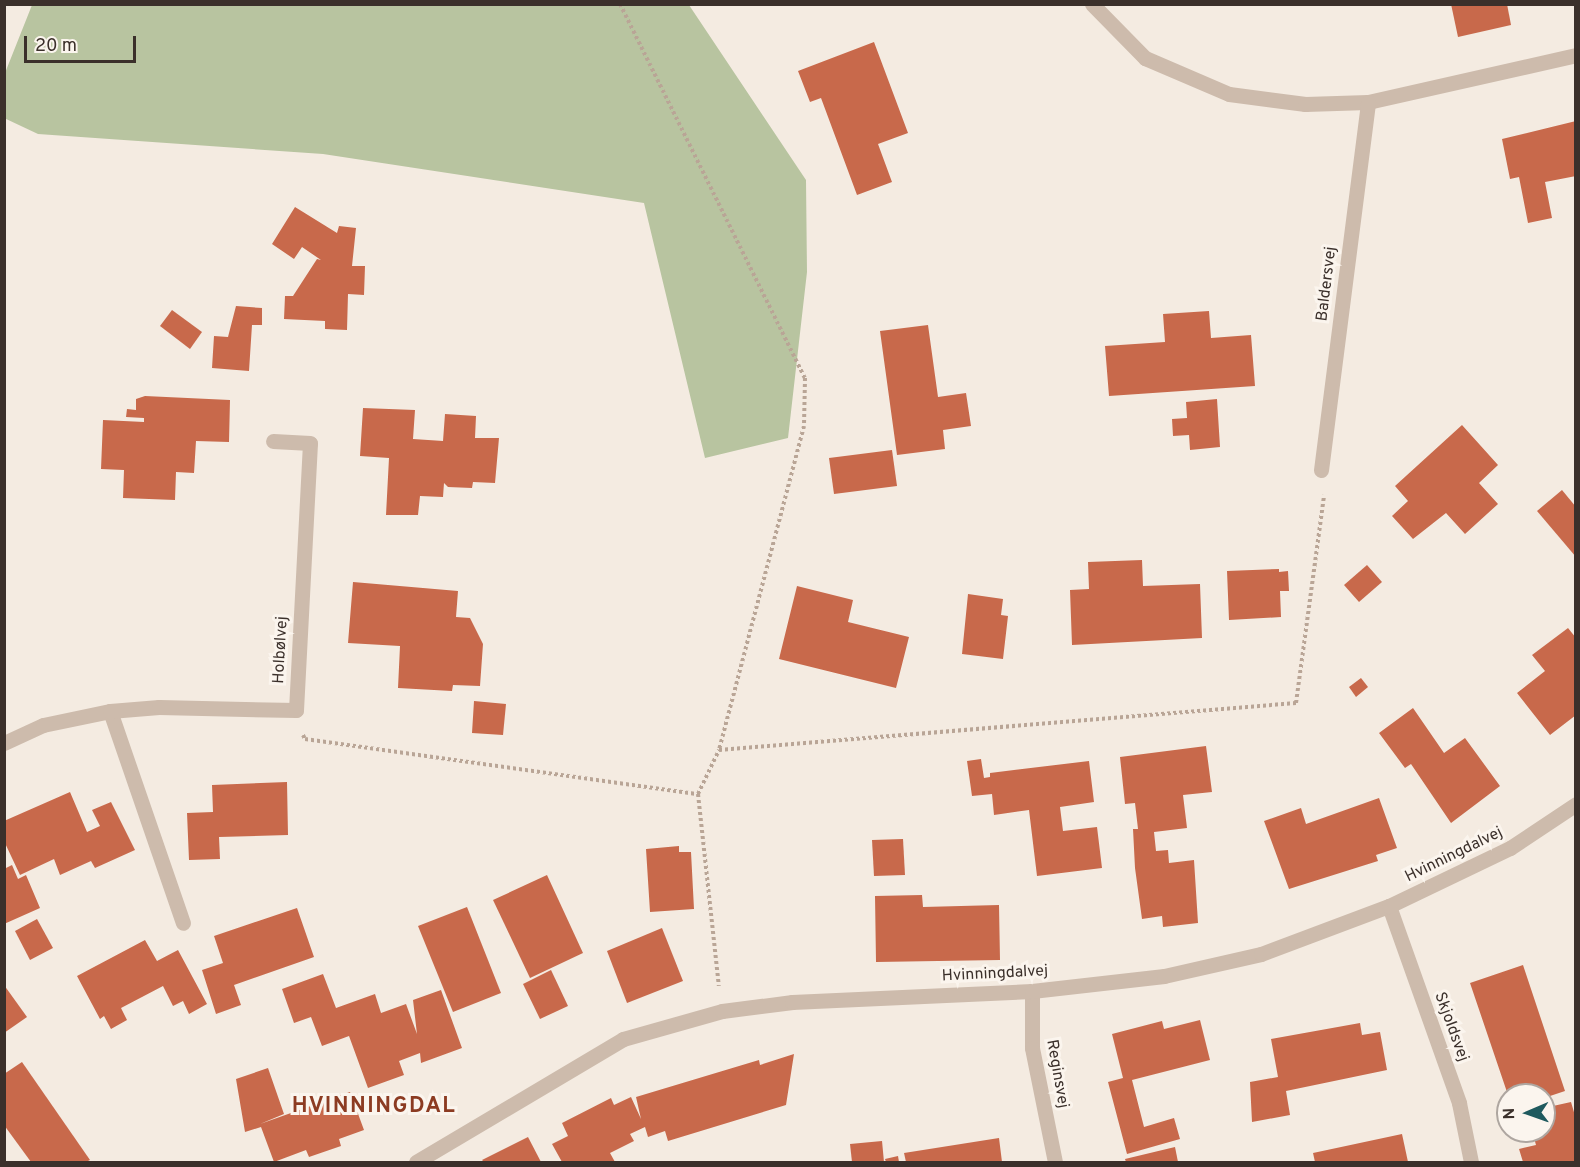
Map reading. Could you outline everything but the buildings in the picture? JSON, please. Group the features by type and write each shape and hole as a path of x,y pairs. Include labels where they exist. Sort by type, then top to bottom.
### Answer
{"street":[{"path":"1092,4 1145,58 1229,94 1305,104 1368,102 1575,55"},
{"name":"Baldersvej","path":"1321,470 1368,102"},
{"name":"Holbølvej","path":"273,441 310,443 296,710"},
{"path":"4,743 43,725 110,711 159,707 296,710"},
{"path":"110,711 183,923"},
{"name":"Hvinningdalvej","path":"416,1162 623,1040 722,1011 792,1002 1032,992 1164,976 1261,954 1389,906 1510,848 1575,804"},
{"name":"Skjoldsvej","path":"1389,906 1459,1103 1471,1162"},
{"name":"Reginsvej","path":"1032,992 1032,1048 1055,1162"}],"path":[{"path":"620,4 805,378 804,426 719,750 698,794 722,1011"},
{"path":"719,750 1296,703 1324,499 1321,470"},
{"path":"296,710 304,739 698,794"}],"green space":[{"path":"32,5 689,5 806,180 807,272 788,438 705,458 644,203 323,154 38,134 4,118 5,73"}],"district":[{"name":"HVINNINGDAL","path":"374,1107"}]}
